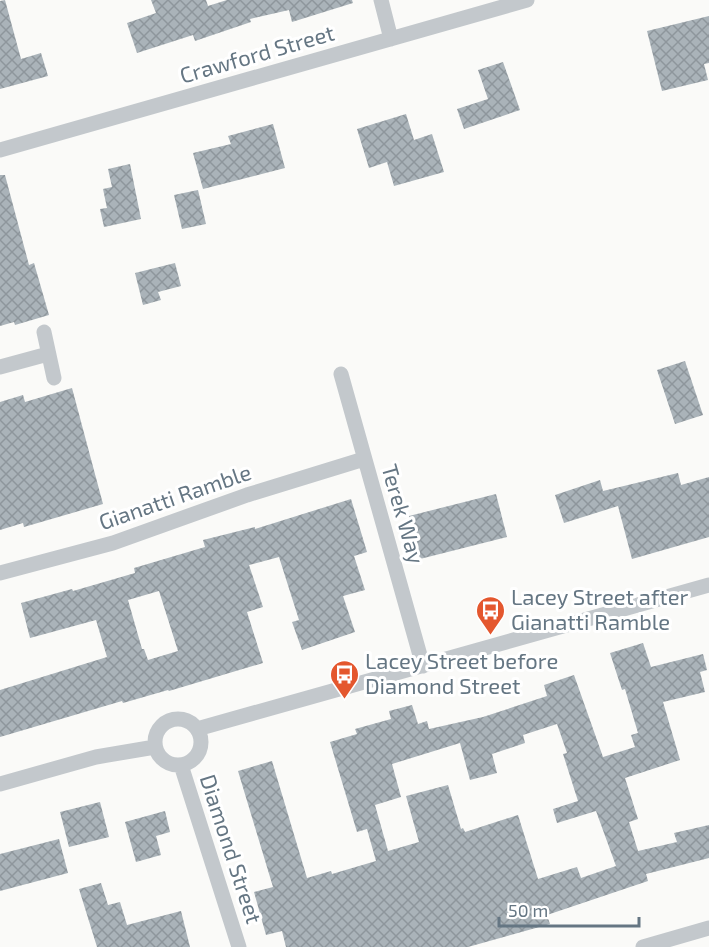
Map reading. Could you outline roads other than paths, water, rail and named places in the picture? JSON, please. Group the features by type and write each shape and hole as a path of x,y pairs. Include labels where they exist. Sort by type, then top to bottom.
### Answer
{"street":[{"path":"381,0 391,39"},
{"name":"Crawford Street","path":"0,150 527,0"},
{"path":"44,332 54,378"},
{"path":"0,367 48,354"},
{"name":"Terek Way","path":"341,374 423,666"},
{"name":"Gianatti Ramble","path":"0,573 113,543 247,495 364,459"},
{"path":"197,729 709,585"},
{"path":"175,719 186,720 197,729 201,746 196,757 181,765 170,764 159,757 154,747 156,733 164,723 175,719"},
{"path":"0,784 96,757 154,747"},
{"name":"Diamond Street","path":"181,765 239,947"},
{"path":"643,947 709,928"}],"place":[{"name":"Lacey Street after Gianatti Ramble","path":"490,636"},
{"name":"Lacey Street before Diamond Street","path":"344,700"}]}
